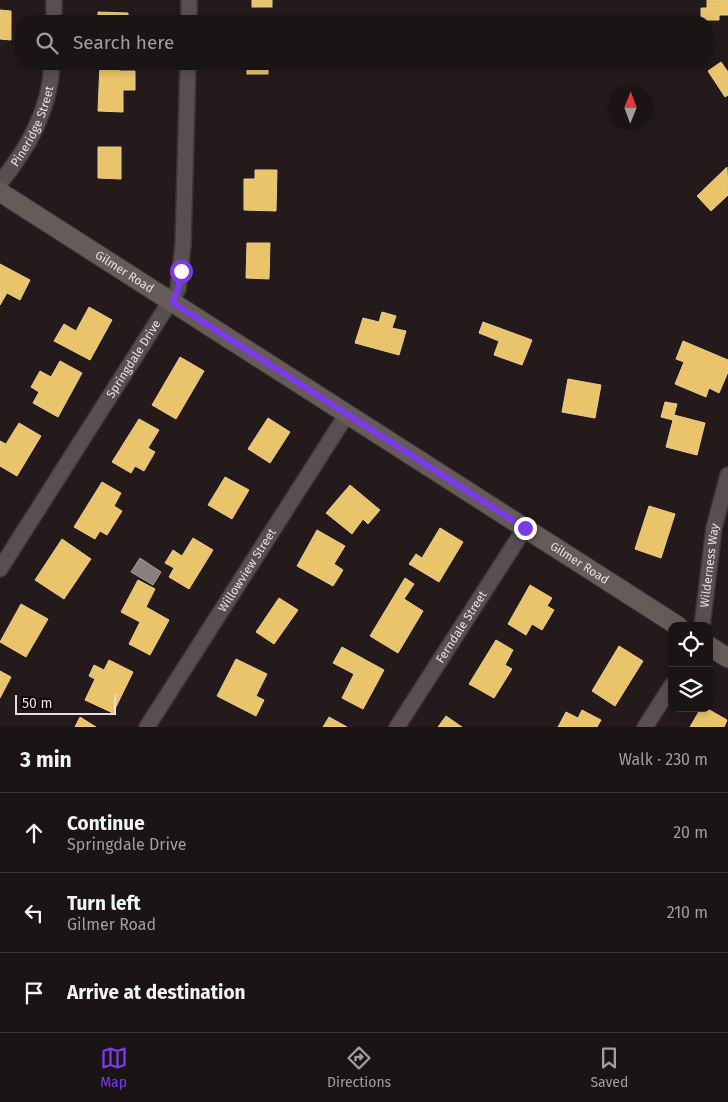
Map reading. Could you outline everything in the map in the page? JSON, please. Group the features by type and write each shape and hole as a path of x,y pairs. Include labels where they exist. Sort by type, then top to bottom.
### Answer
{"main road":[{"name":"Gilmer Road","path":"0,192 672,622"},
{"path":"713,649 728,658"}],"street":[{"path":"54,0 54,15"},
{"path":"189,0 189,15"},
{"name":"Pineridge Street","path":"0,183 22,153 40,122 51,80 52,70"},
{"name":"Springdale Drive","path":"0,569 172,302 179,283 182,258 188,70"},
{"name":"Willowview Street","path":"147,727 347,414"},
{"name":"Wilderness Way","path":"703,622 721,530 728,475"},
{"name":"Ferndale Street","path":"397,727 525,528"},
{"path":"645,727 668,691"}],"building: Homes":[{"path":"252,0 272,0 272,7 252,7"},
{"path":"707,0 728,0 728,15 719,15 719,20 713,20 713,15 701,15 701,8 707,8"},
{"path":"0,10 11,11 11,40 0,39"},
{"path":"98,12 128,13 128,15 98,15"},
{"path":"721,62 728,72 728,95 725,97 708,71 713,70 713,68"},
{"path":"100,70 135,71 135,90 123,90 123,112 98,111"},
{"path":"247,70 268,70 268,74 247,74"},
{"path":"98,147 121,147 121,179 98,178"},
{"path":"727,167 728,195 711,211 697,196"},
{"path":"255,170 277,170 276,211 244,210 244,179 255,179"},
{"path":"247,243 270,243 269,279 246,278"},
{"path":"0,264 30,280 20,300 7,293 0,305"},
{"path":"89,307 112,320 90,360 54,341 64,324 76,331"},
{"path":"382,312 396,316 392,328 406,331 399,355 355,343 363,318 379,322"},
{"path":"483,322 532,340 522,365 494,355 499,341 479,333"},
{"path":"683,341 728,360 728,372 719,393 709,388 706,397 675,384 684,362 676,359"},
{"path":"180,357 204,371 176,419 152,405"},
{"path":"60,361 82,373 58,417 33,403 39,392 31,387 40,371 51,377"},
{"path":"568,379 601,385 595,418 562,412"},
{"path":"665,402 677,404 674,415 705,423 697,455 666,447 673,420 661,417"},
{"path":"268,418 290,432 270,463 248,449"},
{"path":"139,419 159,430 148,448 155,452 144,471 135,466 131,473 112,462"},
{"path":"19,423 41,436 17,476 0,466 0,441 6,444"},
{"path":"225,477 249,490 232,519 208,505"},
{"path":"102,482 121,493 114,506 122,511 107,535 100,531 95,539 74,527"},
{"path":"350,485 380,510 368,524 363,519 352,534 326,513"},
{"path":"649,506 675,514 661,558 635,549"},
{"path":"440,528 463,542 439,582 409,564 416,554 422,558"},
{"path":"317,530 345,546 334,564 343,570 333,586 297,566"},
{"path":"193,538 213,550 189,589 169,577 174,568 165,563 173,550 182,556"},
{"path":"62,539 91,559 64,599 35,580"},
{"path":"405,578 414,584 404,599 423,611 398,653 370,636"},
{"path":"138,580 155,589 146,607 169,620 150,655 129,644 140,622 121,612"},
{"path":"530,585 552,598 547,606 554,610 542,630 532,624 526,635 508,624"},
{"path":"279,598 298,610 274,644 256,632"},
{"path":"21,604 48,619 26,657 0,642"},
{"path":"496,640 513,650 505,665 512,669 494,698 469,684"},
{"path":"619,646 643,661 615,706 592,691"},
{"path":"342,647 384,670 363,709 342,698 354,674 333,663"},
{"path":"236,659 267,674 256,696 264,700 256,716 217,696"},
{"path":"109,660 133,672 113,713 85,700 95,679 89,676 94,665 104,670"},
{"path":"0,671 11,677 0,698"},
{"path":"582,710 601,720 597,727 558,727 566,712 578,718"},
{"path":"699,712 713,712 727,720 724,727 690,727"},
{"path":"446,716 462,727 438,727"},
{"path":"80,717 96,727 75,727"},
{"path":"329,717 347,727 323,727"}],"building: Industry":[{"path":"140,558 161,572 153,585 131,572"}],"route":[{"path":"181,271 178,289 172,302 525,528"}]}
